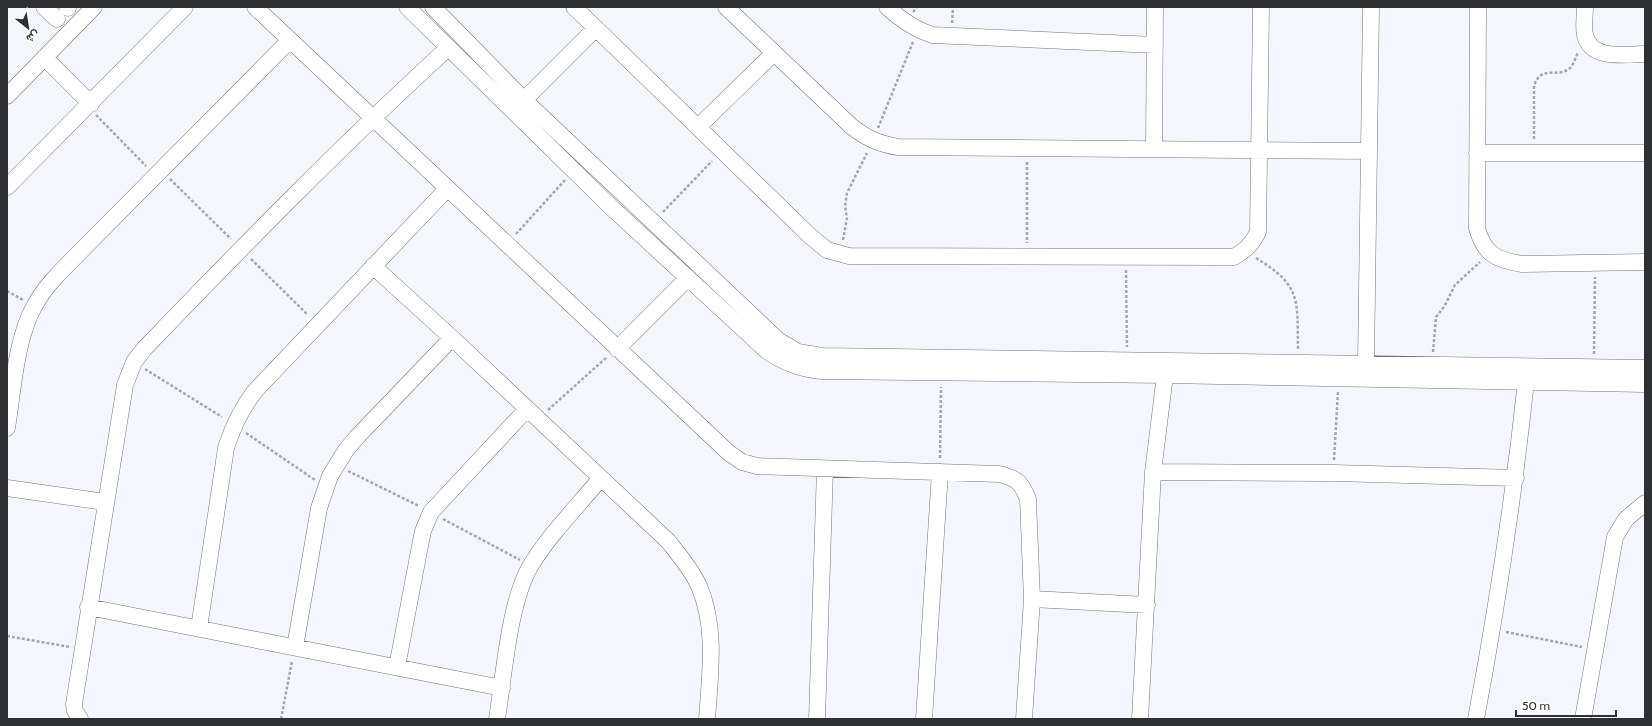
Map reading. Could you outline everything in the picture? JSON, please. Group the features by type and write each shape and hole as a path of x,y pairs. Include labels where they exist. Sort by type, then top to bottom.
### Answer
{"street":[{"path":"44,7 64,11"},
{"path":"7,96 94,7"},
{"path":"7,187 185,7"},
{"path":"254,7 718,444 742,462 756,466 999,474 1013,477 1023,486 1028,499 1032,599 1024,719"},
{"path":"407,7 612,208 767,351 781,360 797,367 822,371 1165,375 1338,379 1442,370 1594,366 1645,368"},
{"path":"433,7 524,100 653,222 778,340 798,352 822,356 1299,364 1366,363 1442,370 1526,382 1645,384"},
{"path":"574,7 818,244 838,254 859,256 1125,258 1234,257 1244,251 1258,232 1260,7"},
{"path":"726,7 851,126 873,140 898,146 1369,151"},
{"path":"887,7 906,24 932,35 1155,45"},
{"path":"1154,149 1155,7"},
{"path":"1366,363 1371,7"},
{"path":"1478,7 1477,228 1481,243 1491,254 1505,261 1522,264 1645,262"},
{"path":"1585,7 1585,35 1590,46 1600,53 1645,54"},
{"path":"524,100 596,28"},
{"path":"7,428 10,390 26,325 34,306 44,290 290,40"},
{"path":"74,716 74,704 88,607 105,502 125,385 134,362 144,348 241,248 372,118 448,48"},
{"path":"698,127 774,53"},
{"path":"45,58 89,105"},
{"path":"1477,153 1645,153"},
{"path":"199,628 226,448 234,425 243,407 255,391 447,189"},
{"path":"612,208 624,194"},
{"path":"374,266 668,541 684,560 699,585 709,612 711,641 707,719"},
{"path":"617,349 688,278"},
{"path":"295,647 319,508 330,476 346,450 452,338"},
{"path":"1140,719 1153,472 1165,375"},
{"path":"1476,719 1493,630 1516,478 1526,382"},
{"path":"397,667 420,544 423,531 431,512 532,414"},
{"path":"817,719 825,469"},
{"path":"924,719 940,472"},
{"path":"1153,472 1334,473 1516,478"},
{"path":"498,719 517,602 523,582 544,546 600,479"},
{"path":"7,488 105,502"},
{"path":"1583,719 1594,649 1615,537 1626,519 1645,503"},
{"path":"1032,599 1147,605"},
{"path":"88,607 502,688"}],"path":[{"path":"1534,153 1534,86 1536,80 1540,75 1565,71 1570,68 1585,35"},
{"path":"89,105 157,176"},
{"path":"1027,148 1027,257"},
{"path":"653,222 722,150"},
{"path":"506,245 574,171"},
{"path":"1244,251 1282,275 1291,288 1297,302 1299,364"},
{"path":"1442,370 1436,317 1444,307 1455,285 1470,270 1491,254"},
{"path":"1125,258 1127,361"},
{"path":"1594,366 1595,262"},
{"path":"532,414 617,349"},
{"path":"940,472 942,372"},
{"path":"1334,473 1338,379"},
{"path":"1493,630 1594,649"},
{"path":"7,636 82,649"},
{"path":"281,719 295,647"}]}
